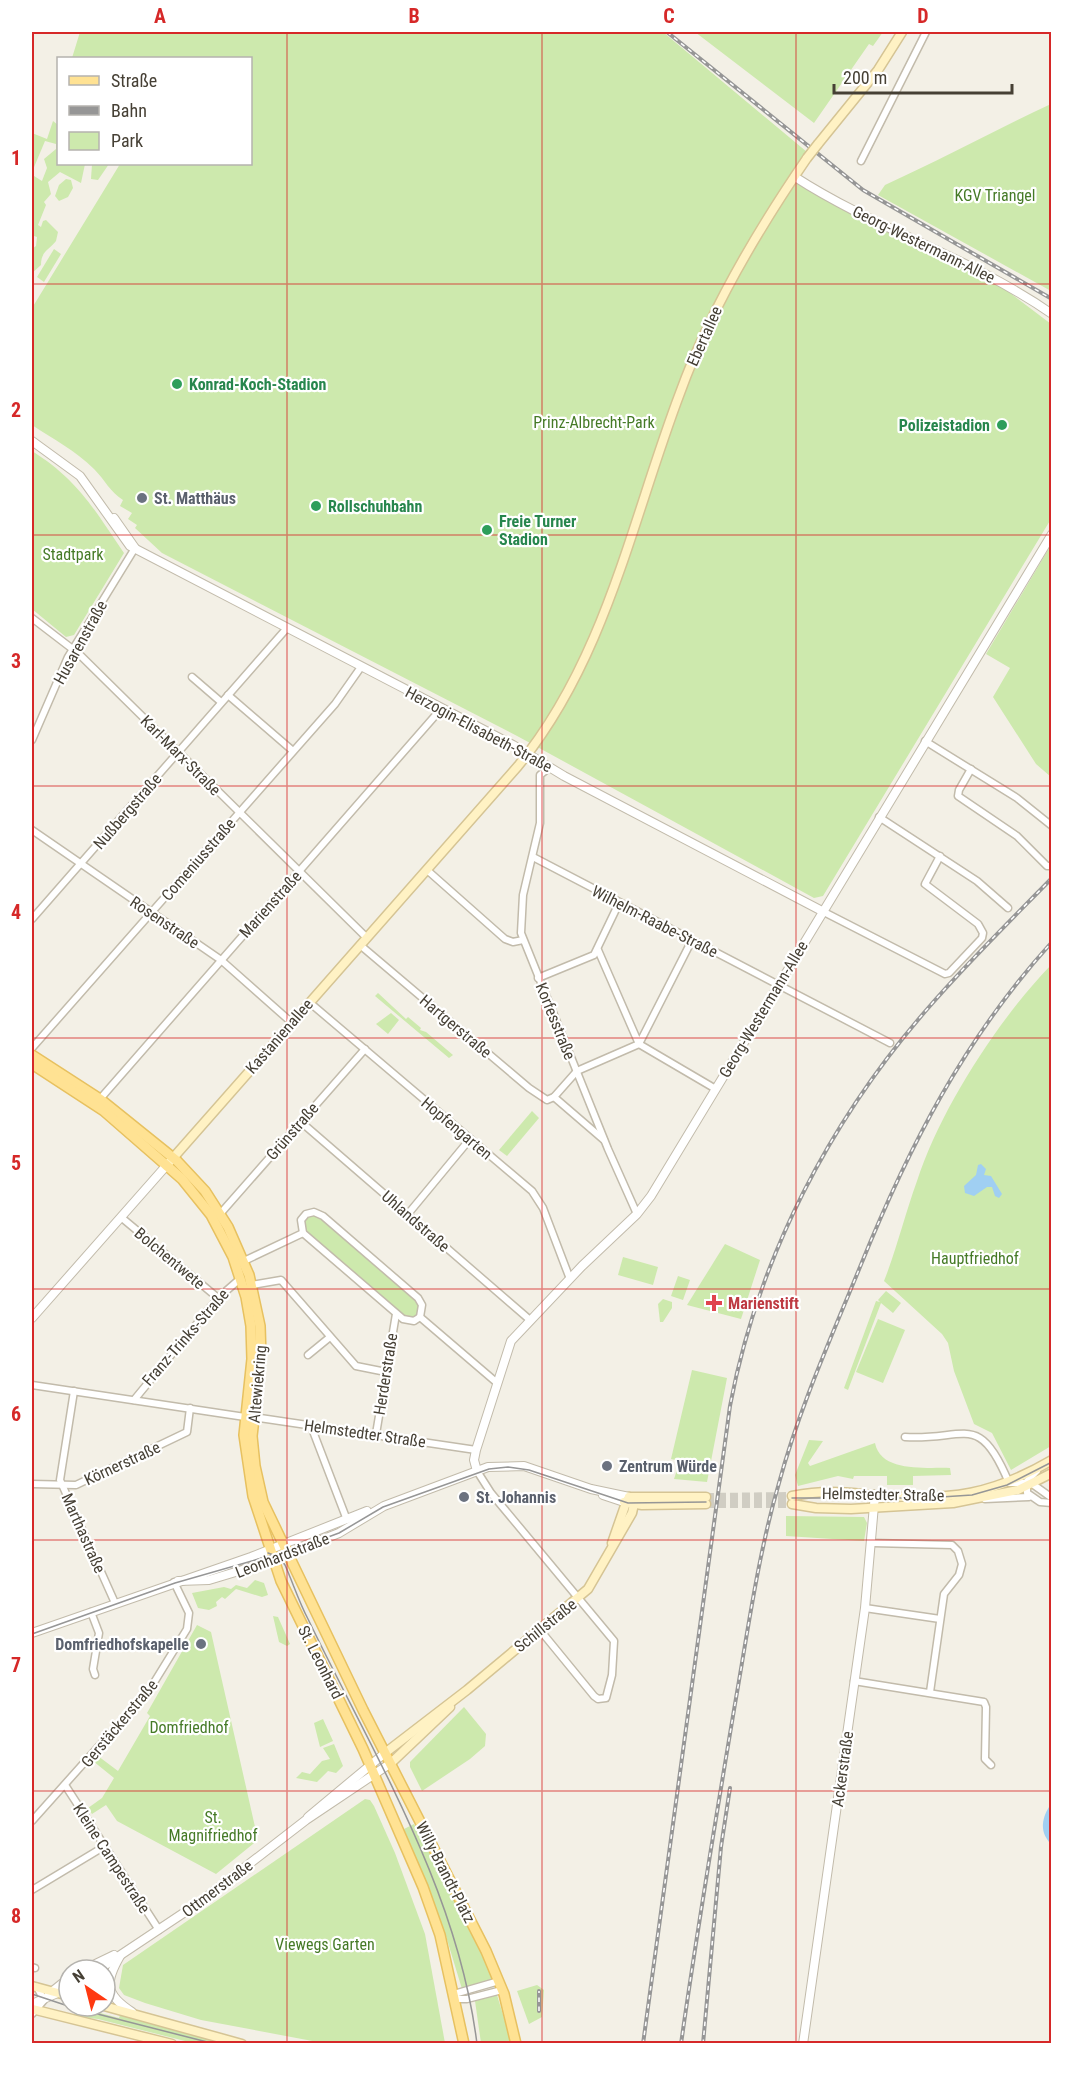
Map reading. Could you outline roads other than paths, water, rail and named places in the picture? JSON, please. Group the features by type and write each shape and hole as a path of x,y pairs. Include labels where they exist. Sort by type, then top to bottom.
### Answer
{"main road":[{"name":"Ebertallee","path":"528,754 577,677 597,633 676,401 721,300 807,158 878,70 902,32"},
{"name":"Kastanienallee","path":"166,1166 528,754"},
{"name":"Altewiekring","path":"32,1054 100,1099 197,1181 220,1214 257,1284 261,1340 245,1454 249,1482 273,1554"},
{"name":"Altewiekring","path":"32,1064 110,1116 189,1186 211,1215 227,1242 241,1278 252,1341 249,1417 253,1456 267,1513 286,1549"},
{"name":"Helmstedter Straße","path":"1049,1461 1010,1483 959,1495 816,1491 792,1500 816,1508 947,1504 988,1498 1049,1474"},
{"name":"Schillstraße","path":"385,1752 467,1690 578,1599 595,1579 610,1550 629,1501"},
{"path":"629,1501 706,1501"},
{"name":"St. Leonhard","path":"286,1549 391,1763"},
{"name":"St. Leonhard","path":"273,1554 281,1581 375,1774"},
{"name":"Schillstraße","path":"391,1763 421,1737 467,1690"},
{"name":"Willy-Brandt-Platz","path":"391,1763 500,1986 516,2043"},
{"name":"Willy-Brandt-Platz","path":"375,1774 400,1829 434,1916 455,1997 464,2043"},
{"path":"34,1986 55,1992"},
{"path":"32,2009 172,2043"},
{"path":"117,2009 242,2043"}],"street":[{"path":"861,161 926,32"},
{"name":"Georg-Westermann-Allee","path":"795,177 826,197 1006,284 1052,314"},
{"name":"Herzogin-Elisabeth-Straße","path":"32,441 80,476 135,548 822,911"},
{"name":"Georg-Westermann-Allee","path":"477,1470 474,1460 476,1450 511,1341 570,1278 637,1214 1052,534"},
{"name":"Husarenstraße","path":"32,740 72,649 135,548"},
{"name":"Karl-Marx-Straße","path":"32,618 72,649 178,752 299,872 363,942"},
{"name":"Nußbergstraße","path":"32,919 286,628"},
{"name":"Comeniusstraße","path":"32,1048 341,696 361,667"},
{"path":"192,677 221,702"},
{"path":"228,695 293,751"},
{"name":"Marienstraße","path":"100,1099 441,709"},
{"path":"925,741 1017,798 1052,826"},
{"name":"Korfesstraße","path":"550,767 540,775 541,810 521,909 523,940 604,1140 637,1214"},
{"path":"971,769 958,790 958,796 1012,832 1049,866"},
{"path":"879,817 977,881 1008,908"},
{"name":"Rosenstraße","path":"32,830 221,960 291,1022"},
{"path":"822,911 945,974 965,956 983,933 978,924 925,884 940,856"},
{"name":"Wilhelm-Raabe-Straße","path":"533,857 890,1043"},
{"path":"427,870 505,939 513,942 523,940"},
{"path":"538,978 588,958 598,950 620,903"},
{"path":"604,1140 554,1097 577,1071 639,1044 692,940"},
{"name":"Hartgerstraße","path":"363,942 529,1088 547,1100 554,1097"},
{"path":"598,950 639,1044 714,1088"},
{"name":"Hopfengarten","path":"309,1002 540,1201 570,1278"},
{"name":"Grünstraße","path":"220,1214 365,1049"},
{"name":"Uhlandstraße","path":"301,1122 531,1320"},
{"path":"408,1214 470,1139"},
{"name":"Kastanienallee","path":"32,1318 166,1166"},
{"path":"314,1212 323,1216 418,1298 422,1305 420,1317 410,1321 396,1314 303,1233 300,1223 306,1214 314,1212"},
{"name":"Bolchentwete","path":"122,1218 218,1298"},
{"path":"244,1261 303,1233"},
{"name":"Franz-Trinks-Straße","path":"134,1400 218,1298 241,1278"},
{"path":"257,1284 281,1280 356,1366 386,1372"},
{"name":"Herderstraße","path":"376,1434 396,1314"},
{"path":"420,1317 496,1382"},
{"path":"308,1355 330,1337"},
{"name":"Helmstedter Straße","path":"32,1385 476,1450"},
{"name":"Marthastraße","path":"74,1391 60,1480 115,1603"},
{"name":"Körnerstraße","path":"32,1484 76,1485 187,1432 190,1408"},
{"path":"311,1425 347,1520"},
{"path":"904,1437 966,1434 981,1437 994,1453 1010,1483 1028,1484 1052,1498"},
{"path":"1028,1484 1049,1461"},
{"name":"Leonhardstraße","path":"286,1549 347,1520 477,1470 495,1466 524,1466 629,1501"},
{"path":"477,1470 491,1493 614,1641 608,1695 598,1699 540,1630"},
{"path":"1045,1493 1043,1483 1049,1474"},
{"name":"Helmstedter Straße","path":"988,1498 1009,1487 1010,1483"},
{"path":"1028,1484 1032,1498"},
{"name":"Ackerstraße","path":"803,2043 865,1608 873,1543 875,1494"},
{"name":"Helmstedter Straße","path":"988,1498 1020,1495 1052,1503"},
{"name":"Leonhardstraße","path":"32,1633 176,1582 223,1577 286,1549 339,1533 380,1508"},
{"path":"873,1543 952,1545 958,1551 962,1564 959,1575 944,1594 930,1692"},
{"name":"Gerstäckerstraße","path":"32,1821 150,1689 187,1629 190,1618 176,1582"},
{"path":"865,1608 940,1619"},
{"path":"91,1612 99,1633 93,1669 95,1675"},
{"path":"854,1681 984,1702 986,1707 985,1759 991,1765"},
{"name":"Ottmerstraße","path":"306,1820 311,1813 385,1752"},
{"name":"Ottmerstraße","path":"108,1958 159,1930 215,1891 306,1820 391,1763"},
{"name":"Kleine Campestraße","path":"65,1785 159,1930"},
{"path":"32,1890 105,1846"},
{"path":"123,1951 110,1975 109,1987 118,2002 136,2014"},
{"name":"Ottmerstraße","path":"114,1958 123,1951"},
{"path":"34,1986 56,2015"},
{"path":"455,1997 500,1986"},
{"path":"32,2009 55,1992"}],"water":[{"path":"981,1164 986,1169 984,1175 991,1176 1002,1194 999,1198 995,1196 992,1187 987,1187 974,1196 965,1193 964,1186 976,1175 978,1165"},
{"path":"1051,1807 1051,1844 1043,1831 1044,1817"}],"tunnel":[{"path":"706,1497 792,1496"},
{"path":"706,1504 792,1504"}],"tram line":[{"path":"792,1498 926,1498 972,1495 1007,1485 1052,1462"},
{"path":"32,1634 175,1583 304,1546 339,1533 383,1507 489,1469 508,1467 529,1470 628,1503 706,1502"},
{"path":"268,1553 279,1557 285,1565 305,1613 385,1773 433,1878 452,1932 467,1987 477,2044"},
{"path":"32,1994 74,2008 215,2044"}],"railway":[{"path":"667,32 863,190 1052,299"},
{"path":"643,2044 730,1406 759,1297 779,1245 803,1193 860,1096 929,1007 974,957 1052,878"},
{"path":"681,2044 754,1593 772,1510 796,1428 879,1222 919,1137 965,1056 1020,979 1052,942"},
{"path":"703,2044 721,1847 730,1788"},
{"path":"539,1991 539,2011"}],"place":[{"name":"Konrad-Koch-Stadion","path":"177,384"},
{"name":"Polizeistadion","path":"1002,425"},
{"name":"St. Matthäus","path":"142,498"},
{"name":"Rollschuhbahn","path":"316,506"},
{"name":"Freie Turner Stadion","path":"487,530"},
{"name":"Marienstift","path":"714,1303"},
{"name":"Zentrum Würde","path":"607,1466"},
{"name":"St. Johannis","path":"464,1497"},
{"name":"Domfriedhofskapelle","path":"201,1644"}],"park label":[{"name":"KGV Triangel","path":"995,195"},
{"name":"Prinz-Albrecht-Park","path":"594,422"},
{"name":"Stadtpark","path":"73,554"},
{"name":"Hauptfriedhof","path":"975,1258"},
{"name":"Domfriedhof","path":"189,1727"},
{"name":"St. Magnifriedhof","path":"213,1826"},
{"name":"Viewegs Garten","path":"325,1944"}]}
